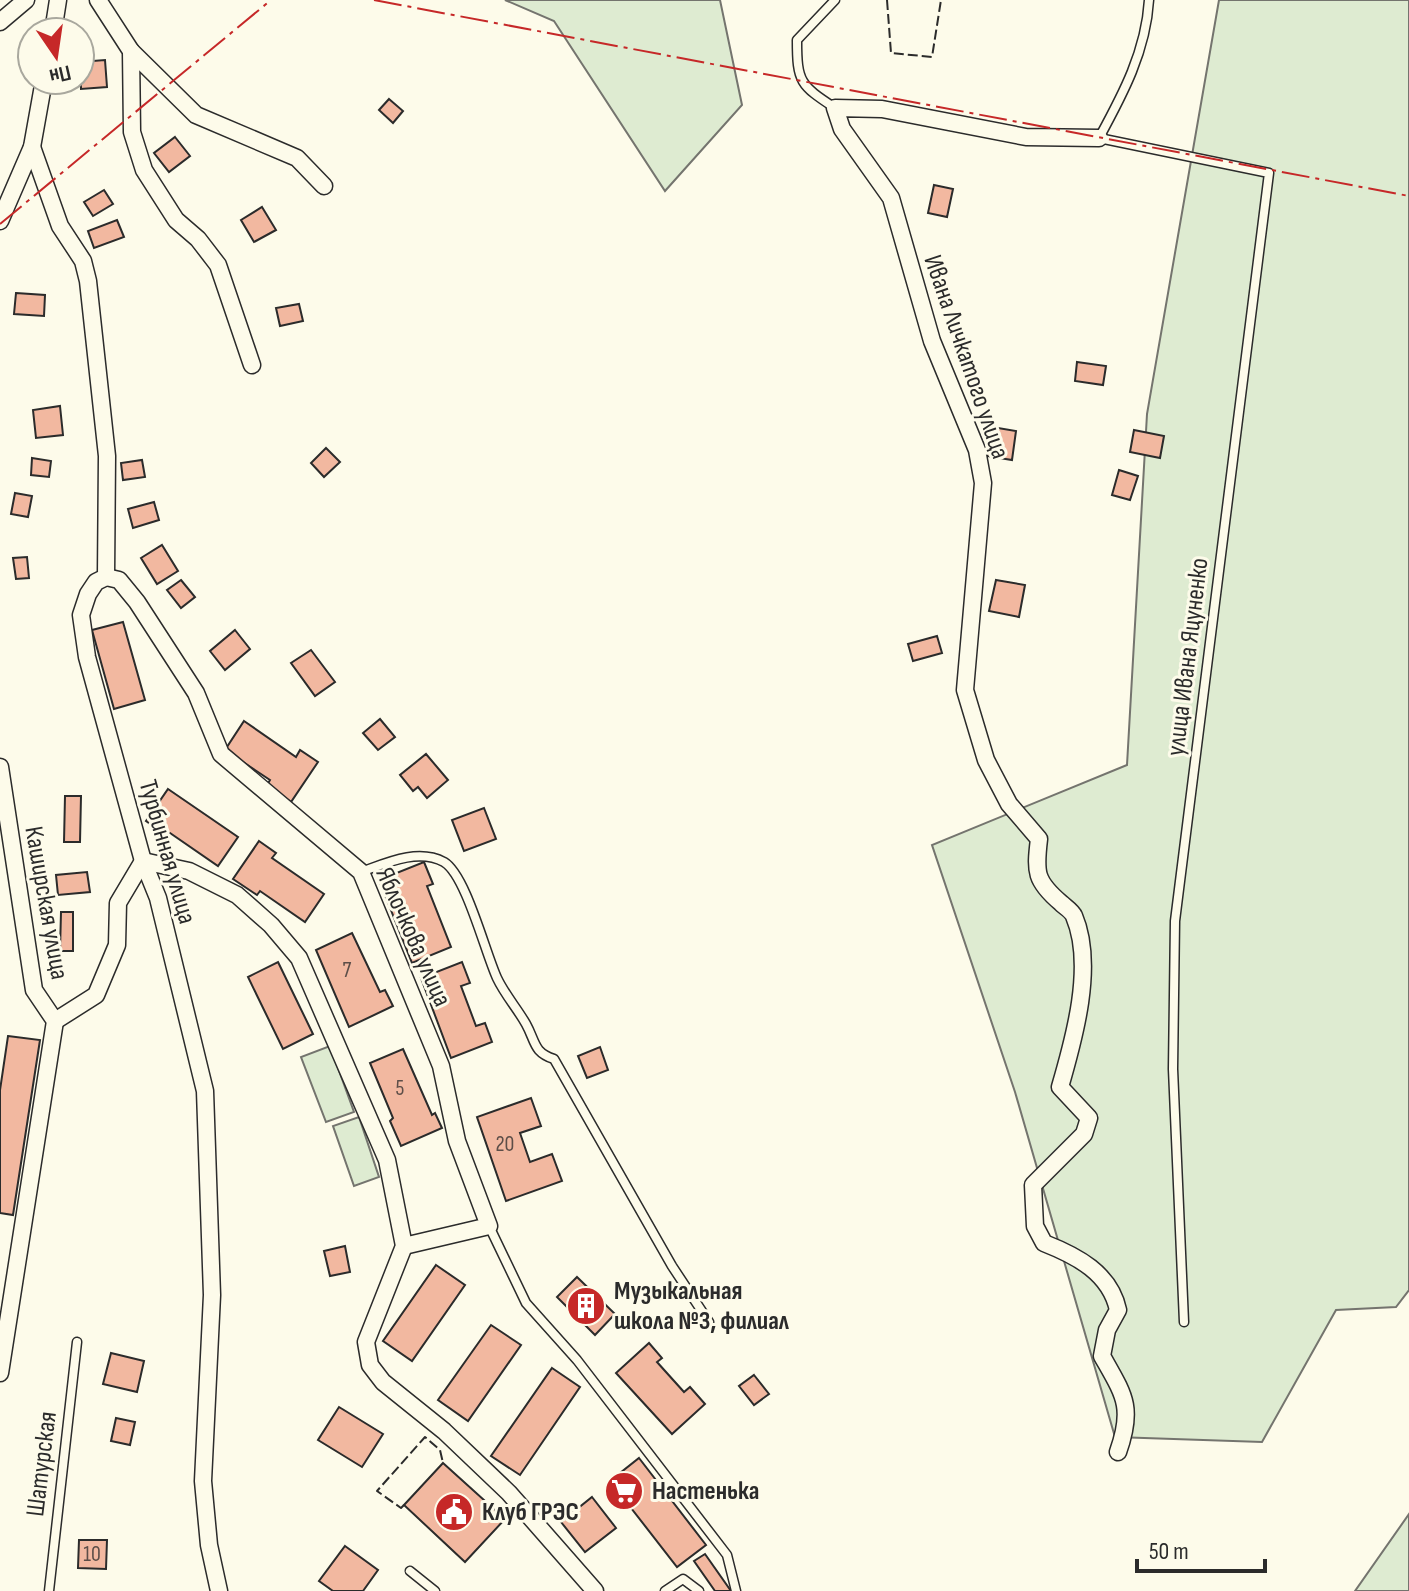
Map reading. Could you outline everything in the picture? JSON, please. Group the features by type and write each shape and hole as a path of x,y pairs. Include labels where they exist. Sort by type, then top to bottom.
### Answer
{"street":[{"path":"0,22 26,0"},
{"path":"98,0 131,51 196,115 297,158 324,186"},
{"path":"131,51 132,132 144,170 176,220 198,239 218,265 252,365"},
{"path":"0,221 32,147 41,96"},
{"path":"835,108 882,109 1026,137 1099,138"},
{"name":"Ивана Личкатого улица","path":"835,108 842,129 891,198 932,341 965,419 981,472 983,483 965,690 986,760 1009,804 1039,839 1036,865 1041,886 1074,915 1082,965 1079,1021 1060,1087 1089,1118 1084,1134 1033,1185 1035,1226 1044,1243 1081,1257 1115,1293 1118,1310 1107,1330 1102,1356 1124,1394 1128,1423 1118,1452"},
{"path":"32,147 60,226 83,261 88,281 107,456 106,577"},
{"name":"Турбинная улица","path":"106,577 96,582 88,594 81,615 87,657 143,861 158,898 205,1091 212,1295 203,1481 209,1545 219,1591"},
{"name":"Яблочкова улица","path":"106,577 119,580 137,602 196,693 221,754 361,872 441,1066 457,1141 489,1226"},
{"name":"Каширская улица","path":"0,767 34,990 55,1021"},
{"path":"0,1373 55,1021 96,995 117,945 118,903 143,861 189,871 237,895 271,925 299,958 387,1160 404,1246 366,1342 370,1365 383,1382 444,1431 509,1493 595,1591"},
{"path":"404,1246 489,1226"}],"lane":[{"path":"835,0 797,40 797,72 810,91 835,108"},
{"path":"1099,138 1127,86 1147,28 1149,0"},
{"name":"улица Ивана Яцуненко","path":"1099,138 1269,173 1175,921 1173,1069 1184,1322"},
{"path":"361,872 396,859 425,856 446,863 465,892 496,976 525,1023 534,1047 540,1054 554,1059 672,1266 709,1322"},
{"path":"489,1226 526,1303 577,1360 727,1555 736,1591"},
{"name":"Шатурская","path":"49,1591 77,1342"},
{"path":"410,1571 435,1591"},
{"path":"665,1591 683,1579 699,1591"}],"green space":[{"path":"505,0 720,0 742,105 665,191 554,21"},
{"path":"1219,0 1409,0 1409,1290 1396,1307 1336,1310 1262,1442 1115,1437 1015,1092 932,845 1127,765 1147,414"},
{"path":"330,1046 354,1112 326,1122 301,1057"},
{"path":"359,1117 379,1177 354,1186 333,1126"},
{"path":"1409,1514 1409,1591 1355,1591"}],"building":[{"path":"105,60 107,87 96,88 96,61"},
{"path":"389,99 403,111 393,123 379,110"},
{"path":"175,137 190,156 169,172 154,153"},
{"path":"934,185 953,189 947,217 928,213"},
{"path":"104,190 113,204 93,216 84,202"},
{"path":"262,207 276,230 254,242 241,220"},
{"path":"117,220 124,237 94,248 88,231"},
{"path":"16,293 45,295 44,316 14,314"},
{"path":"299,304 303,321 280,326 276,308"},
{"path":"1077,362 1106,366 1103,385 1075,381"},
{"path":"60,406 63,435 36,438 33,410"},
{"path":"992,427 1016,431 1012,460 987,456"},
{"path":"1134,430 1164,436 1160,458 1130,452"},
{"path":"326,448 340,462 324,477 311,463"},
{"path":"32,458 51,461 49,477 31,475"},
{"path":"142,460 145,477 123,480 121,463"},
{"path":"1119,470 1138,476 1130,500 1112,495"},
{"path":"15,493 32,496 28,517 11,514"},
{"path":"154,502 159,520 133,528 128,509"},
{"path":"162,545 178,571 157,584 141,558"},
{"path":"27,557 29,578 16,579 13,558"},
{"path":"181,580 195,597 181,608 167,590"},
{"path":"996,580 1025,585 1019,617 989,611"},
{"path":"123,622 145,700 114,709 92,630"},
{"path":"235,630 250,649 225,670 210,651"},
{"path":"937,636 942,653 913,661 908,644"},
{"path":"311,650 335,682 315,696 291,663"},
{"path":"380,719 395,737 378,750 363,733"},
{"path":"244,721 296,757 300,750 318,762 291,802 267,785 270,780 225,750"},
{"path":"426,754 448,780 427,798 418,787 413,791 400,775"},
{"path":"168,789 238,837 218,866 170,833 167,836 146,821"},
{"path":"65,796 81,796 80,842 64,842"},
{"path":"484,808 496,839 464,851 452,820"},
{"path":"259,841 276,853 272,858 324,894 305,922 260,891 257,895 233,879"},
{"path":"424,862 433,884 427,886 451,947 412,963 379,880"},
{"path":"87,872 90,892 58,895 56,875"},
{"path":"61,912 73,912 73,951 60,951"},
{"path":"352,933 380,992 385,990 393,1006 349,1027 316,950"},
{"path":"278,962 313,1034 283,1049 248,977"},
{"path":"462,962 470,983 461,986 476,1026 485,1023 492,1042 451,1058 421,978"},
{"path":"8,1036 40,1040 13,1215 0,1213 0,1090"},
{"path":"600,1047 608,1070 587,1078 578,1056"},
{"path":"403,1049 432,1115 435,1113 442,1128 401,1146 370,1063"},
{"path":"531,1098 541,1126 520,1133 530,1162 552,1154 562,1181 506,1201 477,1117"},
{"path":"345,1246 350,1272 330,1276 324,1251"},
{"path":"436,1265 465,1285 412,1361 383,1341"},
{"name":"Музыкальная школа №3, филиал","path":"577,1277 615,1314 595,1335 557,1297"},
{"path":"491,1325 521,1345 468,1421 438,1400"},
{"path":"649,1343 662,1358 657,1362 684,1392 690,1387 705,1404 672,1434 616,1373"},
{"path":"111,1353 144,1361 137,1392 103,1384"},
{"path":"552,1368 580,1387 520,1475 491,1456"},
{"path":"754,1375 769,1394 754,1405 739,1386"},
{"path":"339,1407 383,1434 362,1467 318,1440"},
{"path":"116,1418 135,1422 130,1445 111,1441"},
{"path":"639,1458 706,1545 677,1567 610,1481"},
{"name":"Клуб ГРЭС","path":"443,1463 505,1519 465,1562 404,1505"},
{"path":"592,1497 616,1528 585,1552 561,1522"},
{"path":"79,1540 107,1540 106,1569 78,1568"},
{"path":"345,1546 378,1570 363,1591 333,1591 319,1581"},
{"path":"705,1554 731,1591 715,1591 694,1561"}],"fence":[{"path":"887,0 891,53 932,57 941,0"},
{"path":"404,1505 401,1508 377,1491 425,1437 440,1450 443,1463"}],"power":[{"path":"0,224 271,0"},
{"path":"374,0 1409,196"}],"place":[{"name":"Музыкальная школа №3, филиал","path":"586,1306"},
{"name":"Настенька","path":"624,1491"},
{"name":"Клуб ГРЭС","path":"454,1512"}]}
